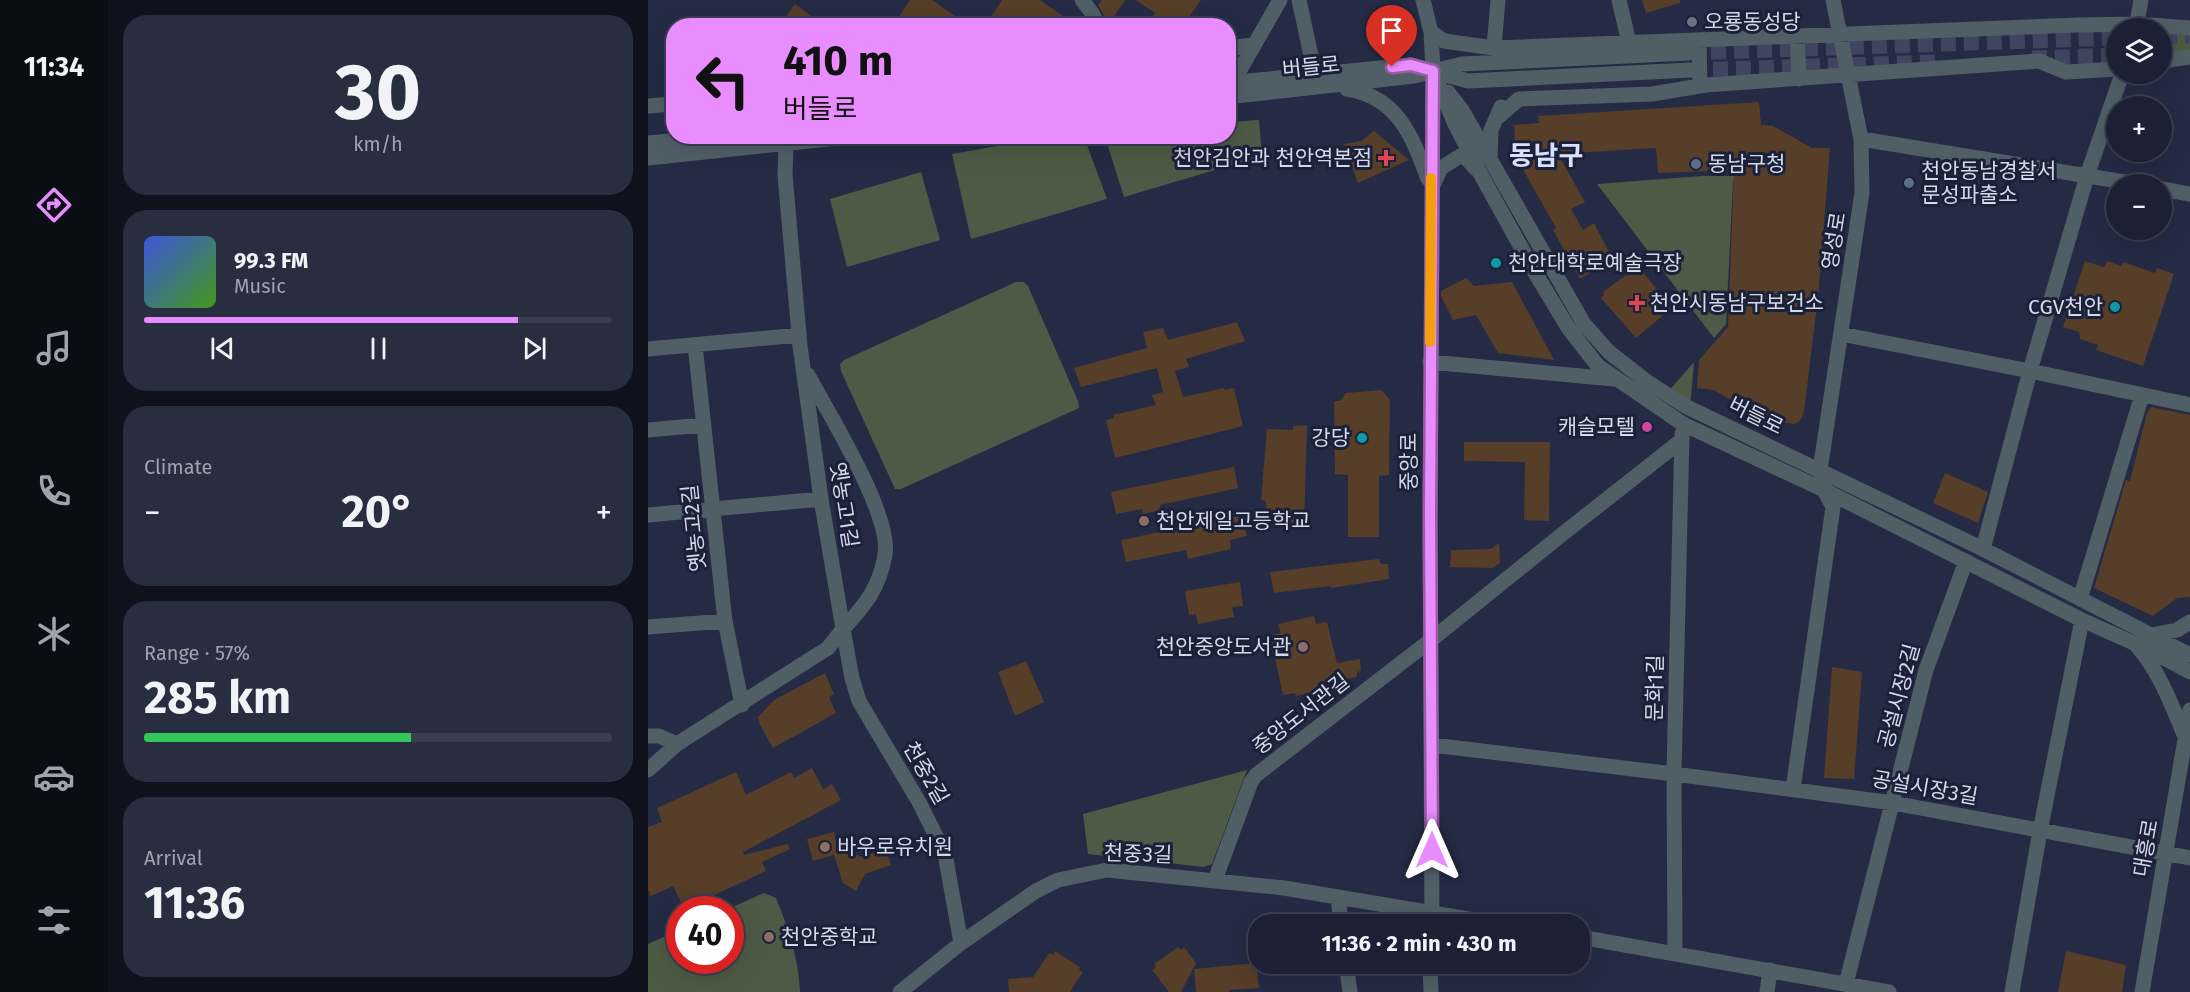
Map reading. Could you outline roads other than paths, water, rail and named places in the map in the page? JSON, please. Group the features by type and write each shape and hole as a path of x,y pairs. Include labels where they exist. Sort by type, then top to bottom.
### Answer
{"street":[{"path":"1082,0 1094,18"},
{"path":"1236,76 1280,0"},
{"path":"1299,0 1315,74"},
{"name":"중앙로","path":"1423,0 1431,32 1433,71 1430,362 1432,914"},
{"path":"1494,48 1498,0"},
{"path":"1619,0 1629,43"},
{"name":"영성로","path":"1793,789 1833,507 1824,490 1820,471 1863,193 1861,139 1833,0"},
{"path":"2138,18 2141,0"},
{"path":"1431,32 1444,41 1494,48 1840,34 2106,27"},
{"path":"2172,27 2190,28"},
{"path":"1797,36 1799,79"},
{"path":"1701,40 1703,86"},
{"path":"1236,47 1254,45"},
{"path":"1433,71 1462,64 1688,53"},
{"path":"2172,60 2190,57"},
{"path":"1497,117 1519,99 1652,94 1703,86 2039,61 2066,72 2106,70"},
{"name":"버들로","path":"1236,86 1315,74 1411,65 1433,71 1462,110 1584,324 1609,352 1646,381 1685,406 1983,549 2190,655"},
{"path":"1433,71 1468,81 1690,70"},
{"name":"버들로","path":"1236,87 1330,87 1414,76 1433,71"},
{"name":"버들로","path":"1433,71 1454,122 1537,276 1569,329 1598,366 1683,424 1824,490 2190,672"},
{"path":"1490,159 1491,130 1503,104 1516,92 1564,77"},
{"path":"1983,549 2030,371 2087,176 2119,84"},
{"path":"1330,87 1364,92 1386,104 1406,127 1431,189"},
{"path":"648,106 666,105"},
{"path":"1861,139 2106,179"},
{"path":"648,143 666,141"},
{"path":"648,159 794,144"},
{"name":"옛농고1길","path":"786,145 785,175 799,335 821,499 843,629"},
{"path":"1431,189 1441,168 1460,156 1466,158 1480,173"},
{"path":"2172,191 2190,194"},
{"path":"1841,334 2190,405"},
{"path":"648,349 799,335"},
{"name":"옛농고2길","path":"695,345 725,621 742,705"},
{"name":"버들로","path":"1430,362 1617,380"},
{"path":"648,770 677,744 742,705 828,648 867,603 876,586 885,553 883,529 875,501 804,367"},
{"path":"2080,599 2142,395"},
{"name":"문화1길","path":"1675,953 1674,774 1683,424"},
{"path":"648,430 703,425"},
{"name":"중앙도서관길","path":"1215,880 1251,782 1256,775 1431,640 1682,440"},
{"path":"648,515 821,499"},
{"name":"공설시장2길","path":"1846,984 1926,670 1966,561"},
{"path":"2012,992 2040,831 2082,620"},
{"path":"648,627 725,621"},
{"path":"2152,634 2177,630 2190,622"},
{"name":"천중2길","path":"843,629 852,678 859,701 919,802 945,854 961,943"},
{"path":"2134,643 2143,653 2165,692 2186,738"},
{"name":"대흥로","path":"2142,992 2190,710"},
{"path":"648,736 659,736 677,744"},
{"name":"공설시장3길","path":"1432,745 1893,803 2190,858"},
{"name":"천중3길","path":"900,992 961,943 1036,891 1058,880 1107,870 1284,888 1410,914"},
{"path":"1338,898 1340,914"},
{"path":"1590,939 1889,992"},
{"path":"1767,992 1770,970"},
{"path":"1348,974 1350,992"},
{"path":"1430,974 1431,992"}],"tunnel":[{"path":"2172,37 2190,36"},
{"path":"1688,53 2106,38"},
{"path":"2032,58 2106,55"},
{"path":"1690,70 1936,62"}],"place":[{"name":"오룡동성당","path":"1692,22"},
{"name":"천안김안과 천안역본점","path":"1386,158"},
{"name":"동남구청","path":"1696,164"},
{"name":"천안동남경찰서 문성파출소","path":"1909,183"},
{"name":"천안대학로예술극장","path":"1496,263"},
{"name":"천안시동남구보건소","path":"1637,303"},
{"name":"CGV천안","path":"2115,307"},
{"name":"캐슬모텔","path":"1647,427"},
{"name":"강당","path":"1362,438"},
{"name":"천안제일고등학교","path":"1144,521"},
{"name":"천안중앙도서관","path":"1303,647"},
{"name":"바우로유치원","path":"825,847"},
{"name":"천안중학교","path":"769,937"}],"district":[{"name":"동남구","path":"1546,156"}]}
